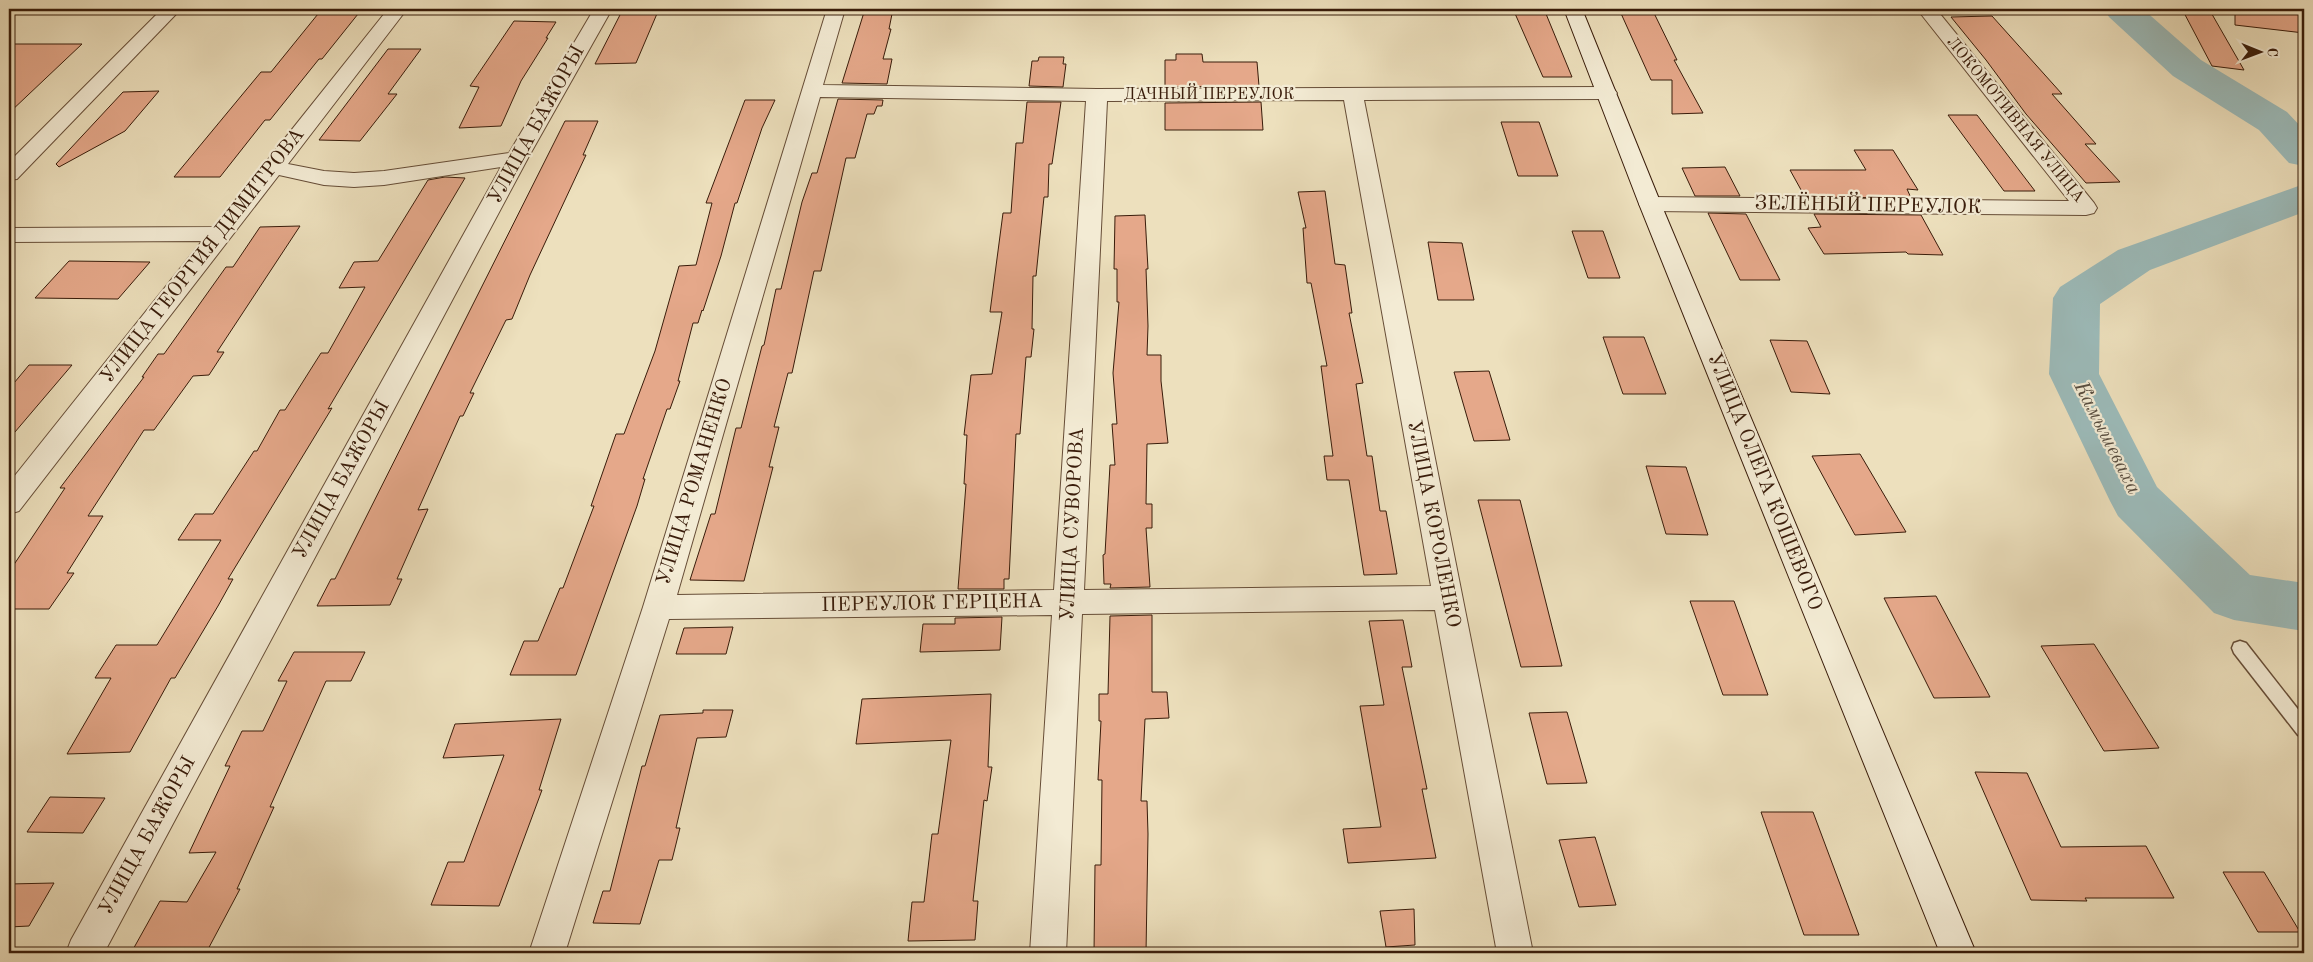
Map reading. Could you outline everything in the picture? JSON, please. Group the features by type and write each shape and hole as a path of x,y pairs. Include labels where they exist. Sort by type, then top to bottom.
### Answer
{"street":[{"path":"9,174 172,9"},
{"name":"УЛИЦА ГЕОРГИЯ ДИМИТРОВА","path":"9,503 398,9"},
{"name":"УЛИЦА БАЖОРЫ","path":"84,953 518,158 603,9"},
{"name":"УЛИЦА РОМАНЕНКО","path":"546,953 658,606 836,9"},
{"name":"УЛИЦА ОЛЕГА КОШЕВОГО","path":"1573,9 1650,204 1958,953"},
{"name":"ЛОКОМОТИВНАЯ УЛИЦА","path":"1926,9 2086,208"},
{"name":"ДАЧНЫЙ ПЕРЕУЛОК","path":"811,91 1097,95 1607,93"},
{"name":"УЛИЦА СУВОРОВА","path":"1048,953 1097,95"},
{"name":"УЛИЦА КОРОЛЕНКО","path":"1353,95 1446,598 1515,953"},
{"path":"273,167 324,178 354,180 384,178 518,158"},
{"name":"ЗЕЛЁНЫЙ ПЕРЕУЛОК","path":"1650,204 2086,208"},
{"path":"9,235 219,234"},
{"name":"ПЕРЕУЛОК ГЕРЦЕНА","path":"658,606 1446,598"}],"lane":[{"path":"2240,648 2304,730"}],"building":[{"path":"322,9 362,9 270,120 265,120 220,177 174,177 261,72 271,72"},
{"path":"623,9 659,9 636,63 595,64"},
{"path":"865,9 893,9 889,29 891,29 883,59 892,59 887,84 842,83"},
{"path":"1513,9 1544,9 1572,77 1543,77"},
{"path":"1619,9 1652,9 1677,60 1674,60 1703,113 1672,114 1672,80 1651,80"},
{"path":"2182,9 2209,9 2244,70 2212,66"},
{"path":"2235,9 2304,9 2304,33 2235,25"},
{"path":"1992,16 2062,94 2052,94 2096,144 2085,144 2120,182 2086,183 2026,114 1951,17"},
{"path":"514,21 556,22 521,81 501,126 459,128 479,87 470,86"},
{"path":"9,44 82,44 9,113"},
{"path":"388,49 421,49 388,94 397,94 360,141 319,140"},
{"path":"1176,54 1202,54 1203,62 1257,62 1259,86 1165,87 1165,60 1176,60"},
{"path":"1039,57 1064,57 1063,64 1066,64 1063,87 1029,86 1032,61 1038,61"},
{"path":"159,91 125,131 59,167 56,164 123,92"},
{"path":"838,99 883,100 882,106 877,106 874,114 867,114 855,158 846,158 821,271 814,271 792,373 788,373 774,427 779,427 769,467 773,467 744,581 690,580 711,514 715,514 736,428 741,428 762,346 764,345 776,289 781,289 802,202 812,173 817,173"},
{"path":"745,100 775,100 762,128 737,203 735,203 721,256 703,311 698,323 693,323 678,381 680,381 670,409 667,409 643,479 645,479 637,506 576,675 510,675 524,641 538,641 560,588 563,588 594,506 591,506 616,434 624,434 655,351 679,266 696,265 712,203 706,203"},
{"path":"1027,102 1061,102 1052,164 1049,164 1048,197 1044,197 1036,276 1033,276 1032,329 1034,329 1031,357 1026,357 1020,434 1016,434 1009,579 1004,579 1004,589 958,589 966,484 964,484 967,435 964,435 971,375 992,374 1002,312 990,312 1003,213 1011,213 1016,143 1023,143"},
{"path":"1261,102 1263,130 1165,130 1165,103"},
{"path":"1948,115 1977,115 2035,191 2004,191"},
{"path":"565,121 598,121 583,155 586,155 530,275 512,319 506,320 470,393 474,393 463,416 460,416 418,510 428,509 397,579 402,579 390,605 317,606 331,579 335,579"},
{"path":"1501,122 1539,122 1558,176 1518,176"},
{"path":"1854,150 1893,150 1918,190 1907,189 1911,198 1805,197 1790,170 1866,170"},
{"path":"1725,167 1740,196 1695,196 1682,168"},
{"path":"445,177 465,178 328,409 332,408 228,579 233,579 175,678 171,678 130,752 67,754 111,678 95,678 116,645 157,645 221,540 178,540 195,514 213,514 254,451 257,451 280,410 285,410 321,353 328,353 365,287 339,288 354,262 378,261 428,180"},
{"path":"1325,191 1335,264 1345,265 1352,313 1349,313 1363,383 1356,384 1367,456 1372,456 1380,511 1386,511 1397,574 1364,575 1349,480 1327,480 1324,456 1333,456 1321,366 1327,366 1311,283 1307,283 1303,228 1306,228 1298,192"},
{"path":"1708,213 1746,214 1780,280 1740,280"},
{"path":"1814,214 1921,215 1943,255 1908,254 1906,252 1824,254 1808,228 1821,227"},
{"path":"1145,215 1148,269 1146,269 1147,355 1161,355 1161,381 1168,443 1147,444 1146,504 1152,504 1152,528 1146,528 1150,587 1110,588 1111,584 1104,584 1103,555 1105,554 1110,465 1115,465 1112,424 1117,424 1113,373 1119,302 1117,302 1117,269 1114,269 1115,216"},
{"path":"300,226 217,352 224,352 209,375 193,376 154,430 144,430 88,516 103,516 67,573 74,573 49,609 9,609 9,572 65,488 60,488 144,377 142,377 158,354 164,354 226,267 233,267 260,227"},
{"path":"1572,231 1603,231 1620,278 1588,278"},
{"path":"1428,242 1462,243 1474,300 1438,300"},
{"path":"69,261 150,262 118,299 35,298"},
{"path":"1603,337 1644,337 1666,394 1623,394"},
{"path":"1770,340 1807,341 1830,394 1791,392"},
{"path":"29,365 72,365 9,439 9,389"},
{"path":"1489,371 1510,440 1474,441 1454,372"},
{"path":"1860,454 1906,532 1855,535 1812,456"},
{"path":"1646,466 1686,467 1708,535 1666,534"},
{"path":"1478,500 1520,500 1562,666 1521,667"},
{"path":"1936,596 1990,697 1934,698 1884,598"},
{"path":"1690,601 1734,601 1768,695 1723,695"},
{"path":"1152,615 1152,692 1167,692 1169,718 1145,719 1141,801 1147,801 1146,953 1094,953 1095,865 1101,865 1102,780 1098,780 1101,721 1099,721 1099,694 1108,694 1110,616"},
{"path":"1002,617 1000,650 920,652 923,624 955,624 955,618"},
{"path":"1403,620 1412,667 1402,667 1427,789 1422,789 1436,858 1348,863 1343,829 1381,827 1360,706 1384,705 1369,621"},
{"path":"733,627 726,654 676,654 684,628"},
{"path":"2094,644 2159,748 2104,751 2041,646"},
{"path":"294,652 365,652 351,681 326,681 270,807 274,807 237,889 240,889 206,953 131,953 160,901 187,902 216,852 189,853 230,766 225,766 242,731 263,731 287,681 278,681"},
{"path":"991,694 988,767 992,767 987,801 984,800 973,901 978,901 975,940 908,941 912,902 924,902 932,834 938,834 951,740 856,744 862,699"},
{"path":"703,710 733,710 726,737 697,738 676,828 680,828 672,860 659,860 640,924 593,923 603,891 610,891 642,766 645,766 660,715 703,713"},
{"path":"1567,712 1587,783 1547,784 1529,713"},
{"path":"561,719 539,790 542,790 499,906 431,905 448,862 464,862 504,755 443,758 455,724"},
{"path":"1975,772 2027,773 2061,847 2146,846 2174,898 2085,898 2087,901 2031,900"},
{"path":"50,797 105,798 83,833 27,832"},
{"path":"1761,812 1813,812 1859,935 1804,935"},
{"path":"1595,837 1616,905 1579,907 1559,840"},
{"path":"2223,872 2264,872 2300,932 2258,932"},
{"path":"54,883 29,926 9,927 9,884"},
{"path":"1414,909 1415,945 1386,947 1380,911"}],"waterway":[{"name":"Камышеваха","path":"2122,9 2187,68 2273,121 2304,154"},
{"name":"Камышеваха","path":"2304,197 2134,260 2077,298 2074,374 2137,501 2234,596 2304,607"}]}
